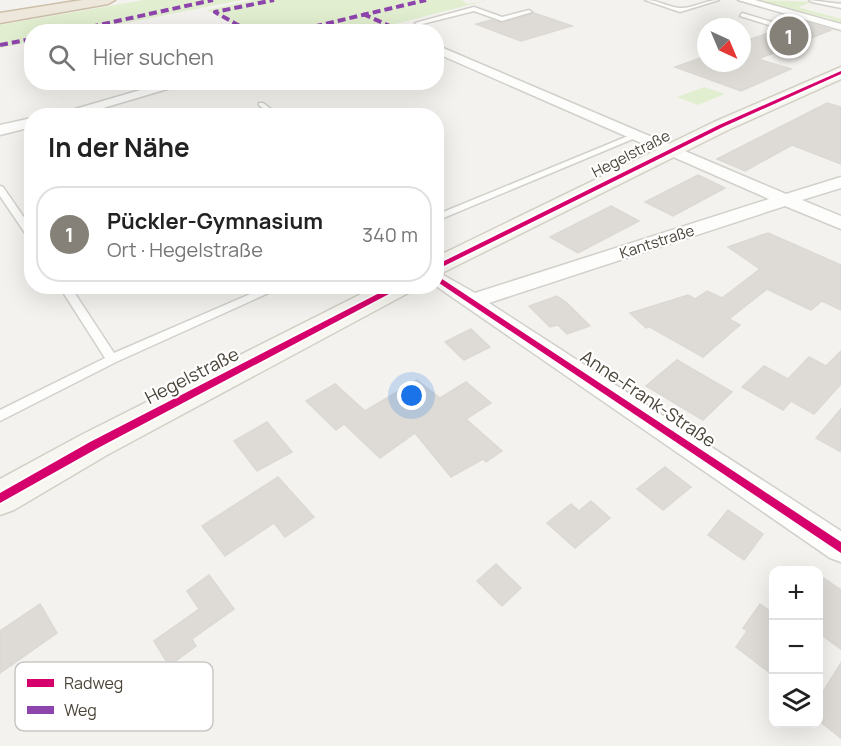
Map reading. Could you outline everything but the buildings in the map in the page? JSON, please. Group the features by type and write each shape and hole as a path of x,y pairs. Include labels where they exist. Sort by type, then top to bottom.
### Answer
{"highway":[{"path":"0,12 71,0"},
{"path":"0,18 108,0"}],"street":[{"path":"743,0 841,27"},
{"name":"Hegelstraße","path":"444,52 670,152 841,223"},
{"name":"Hegelstraße","path":"444,264 670,152 841,72"},
{"path":"87,108 154,90"},
{"path":"0,130 24,124"},
{"name":"Kantstraße","path":"472,301 841,182"},
{"name":"Anne-Frank-Straße","path":"444,282 841,548"},
{"name":"Hegelstraße","path":"0,498 94,445 385,294"}],"lane":[{"path":"648,0 680,10 716,0"},
{"path":"812,0 841,6"},
{"path":"418,23 474,9 502,19 529,12"},
{"path":"742,15 772,24 797,15"},
{"path":"119,90 124,98"},
{"path":"261,104 266,108"},
{"path":"444,215 636,136"},
{"path":"0,189 24,225"},
{"path":"69,294 112,359"},
{"path":"0,416 112,359 261,294"}],"green space":[{"path":"144,0 242,0 120,24 24,24 24,43 0,48 0,25"},
{"path":"253,0 462,0 467,4 488,0 395,24 233,24 207,10"},
{"path":"753,0 816,2 820,4 809,3 798,7 841,19 841,24 829,21 832,19"},
{"path":"704,87 725,94 698,105 677,97"}],"marked path":[{"path":"104,24 213,0"},
{"path":"236,24 215,12 274,0"},
{"path":"325,24 426,0"},
{"path":"363,14 385,24"},
{"path":"0,45 24,40"}],"cycle path":[{"path":"444,264 721,126 841,72"},
{"path":"444,282 841,548"},
{"path":"0,498 94,445 385,294"}],"place":[{"name":"Pückler-Gymnasium","path":"789,36"}]}
